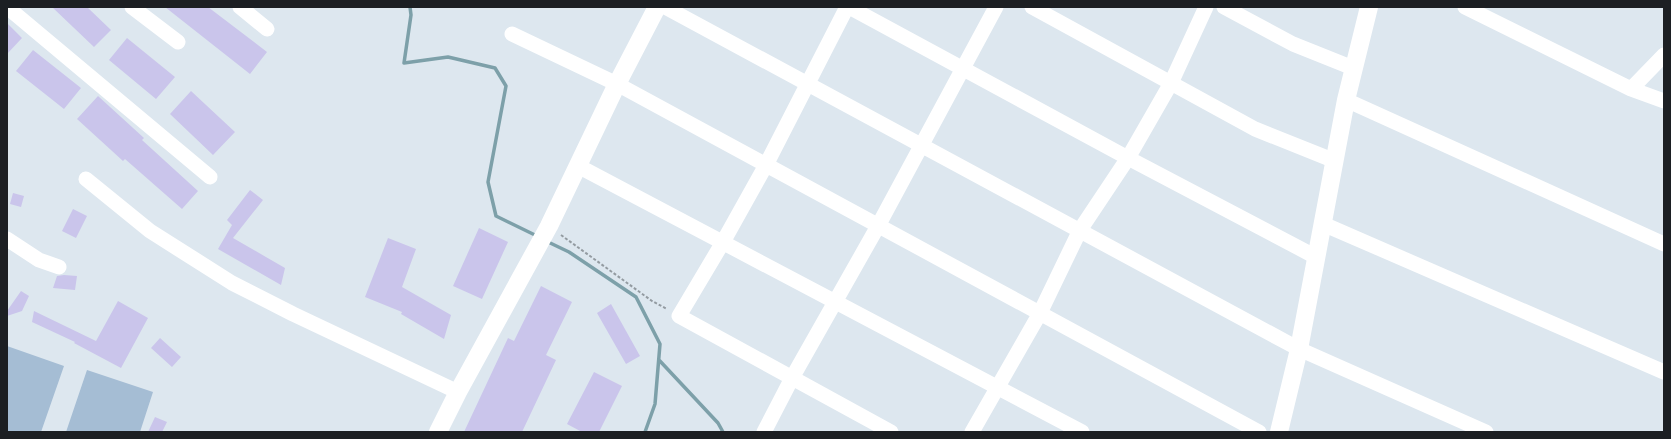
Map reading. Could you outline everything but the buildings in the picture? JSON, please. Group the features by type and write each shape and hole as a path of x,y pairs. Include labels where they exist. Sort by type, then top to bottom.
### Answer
{"street":[{"path":"7,7 210,177"},
{"path":"132,7 178,42"},
{"path":"240,7 267,29"},
{"path":"438,432 458,392 533,256 617,84 657,7"},
{"path":"665,7 1299,349 1486,432"},
{"path":"891,432 679,316 766,165 848,7 1128,158 1316,257"},
{"path":"764,432 792,378 878,226 996,7"},
{"path":"1032,7 1256,128 1279,139 1335,161"},
{"path":"972,432 1040,313 1080,230 1128,158 1171,82 1206,7"},
{"path":"1224,7 1293,44 1353,68"},
{"path":"1279,432 1299,349 1346,100 1369,7"},
{"path":"1465,7 1631,89 1664,101"},
{"path":"512,34 617,84 1259,432"},
{"path":"1631,89 1664,55"},
{"path":"1346,100 1664,244"},
{"path":"578,166 1082,432"},
{"path":"86,179 150,231 232,283 293,314 458,392"},
{"path":"1323,224 1664,372"},
{"path":"7,239 39,260 59,267"}],"path":[{"path":"547,228 652,301 679,316"}],"shaded area":[{"path":"7,346 64,366 41,432 7,432"},
{"path":"87,370 153,392 140,432 66,432"}],"waterway":[{"path":"410,7 411,15 404,63 448,57 495,68 506,86 488,182 496,216 537,236"},
{"path":"546,241 569,252 636,297 660,344 655,404 645,432"},
{"path":"659,360 718,423 723,432"}]}
